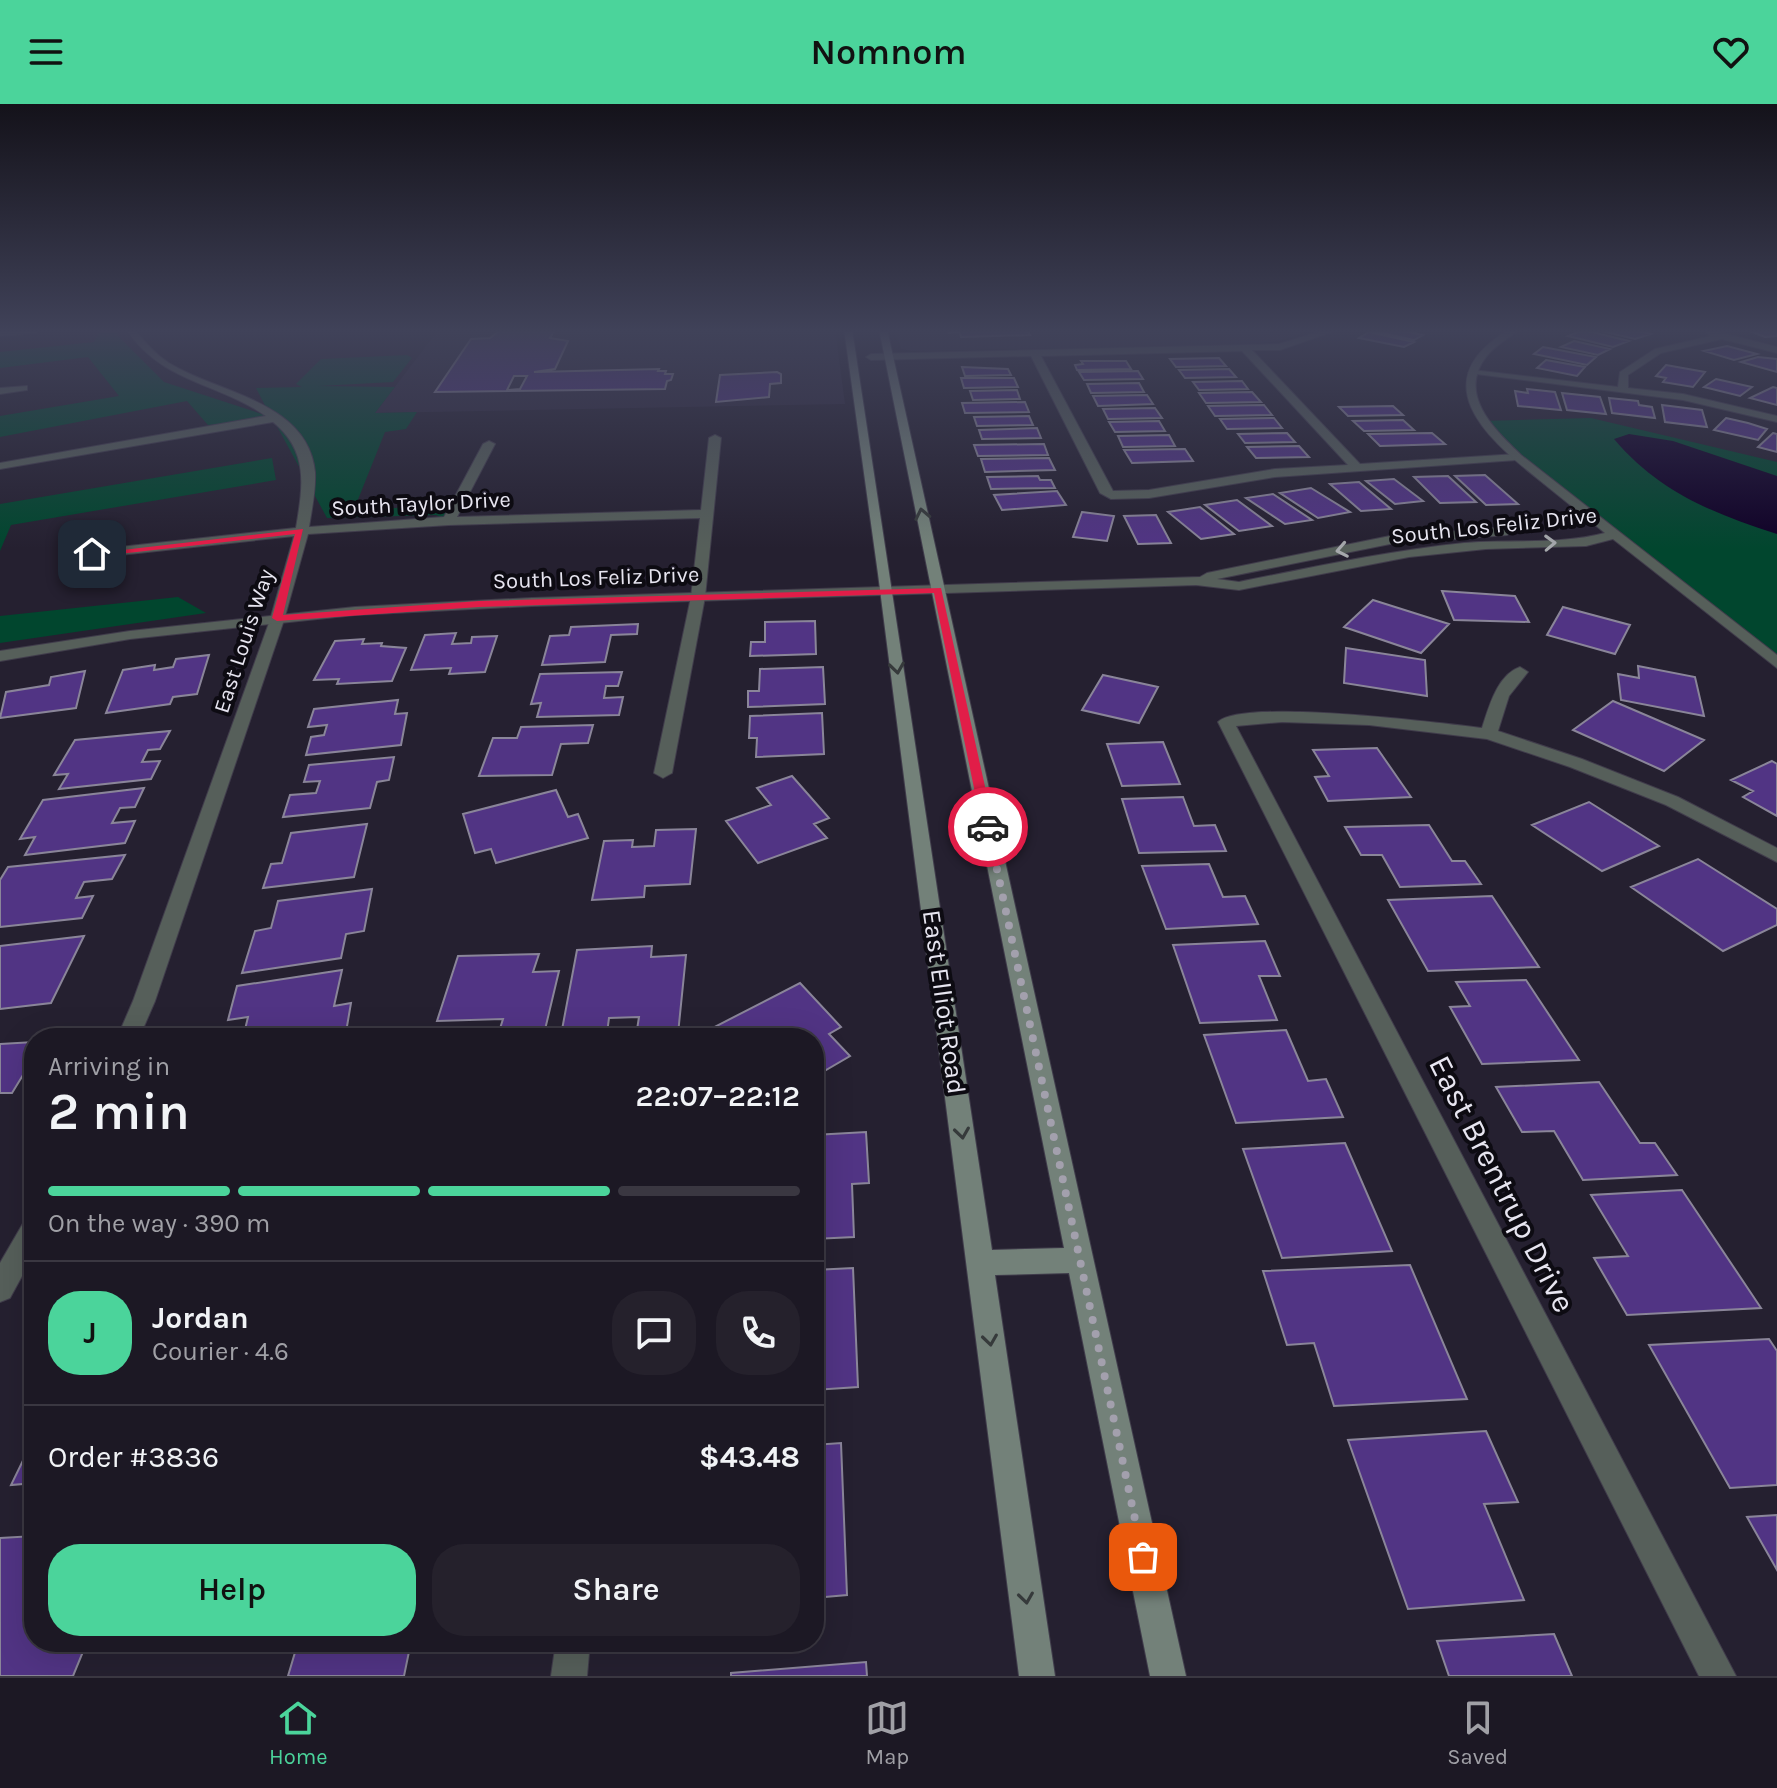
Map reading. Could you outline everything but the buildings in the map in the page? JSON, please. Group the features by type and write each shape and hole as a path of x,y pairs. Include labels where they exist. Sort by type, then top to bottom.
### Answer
{"main road":[{"name":"East Elliot Road","path":"859,402 1037,1676"},
{"path":"898,402 1168,1676"},
{"path":"979,1263 1081,1260"}],"street":[{"name":"East Louis Way","path":"132,1028 277,618 300,531 309,472 298,441 275,418 250,402"},
{"path":"1060,402 1106,493 1111,495 1149,494 1275,473 1355,465 1517,457"},
{"path":"1296,402 1355,465"},
{"path":"1474,402 1482,421 1517,457 1777,663"},
{"path":"1708,402 1777,419"},
{"path":"0,466 275,418"},
{"path":"663,773 698,597 715,438"},
{"path":"449,521 489,444"},
{"name":"South Taylor Drive","path":"92,554 300,531 449,521 705,514"},
{"name":"South Los Feliz Drive","path":"0,656 144,633 277,618 479,604 1196,581 1239,586 1409,553 1486,545 1586,542 1614,535"},
{"path":"1520,672 1501,695 1489,734 1576,763 1672,801 1777,856"},
{"name":"East Brentrup Drive","path":"1489,734 1369,720 1282,717 1226,722 1718,1676"},
{"path":"0,1289 24,1246"},
{"path":"569,1676 572,1652"}],"shaded area":[{"path":"383,402 845,404 375,413"},
{"path":"1629,434 1673,441 1777,476 1777,534 1709,509 1668,487 1614,439"}],"green space":[{"path":"81,402 180,402 0,437 0,416"},
{"path":"188,402 226,402 271,417 263,402 383,402 375,413 417,412 406,429 385,432 355,507 397,508 402,499 452,499 449,521 436,515 327,518 273,419 208,425"},
{"path":"1591,418 1777,462 1777,663 1517,457 1482,421"},
{"path":"272,458 276,480 11,525 0,551 0,504"},
{"path":"178,597 206,613 0,643 0,616"}],"way so far":[{"path":"988,827 1143,1557"}],"route":[{"path":"92,554 300,531 277,618 479,604 938,590 988,827"}]}
